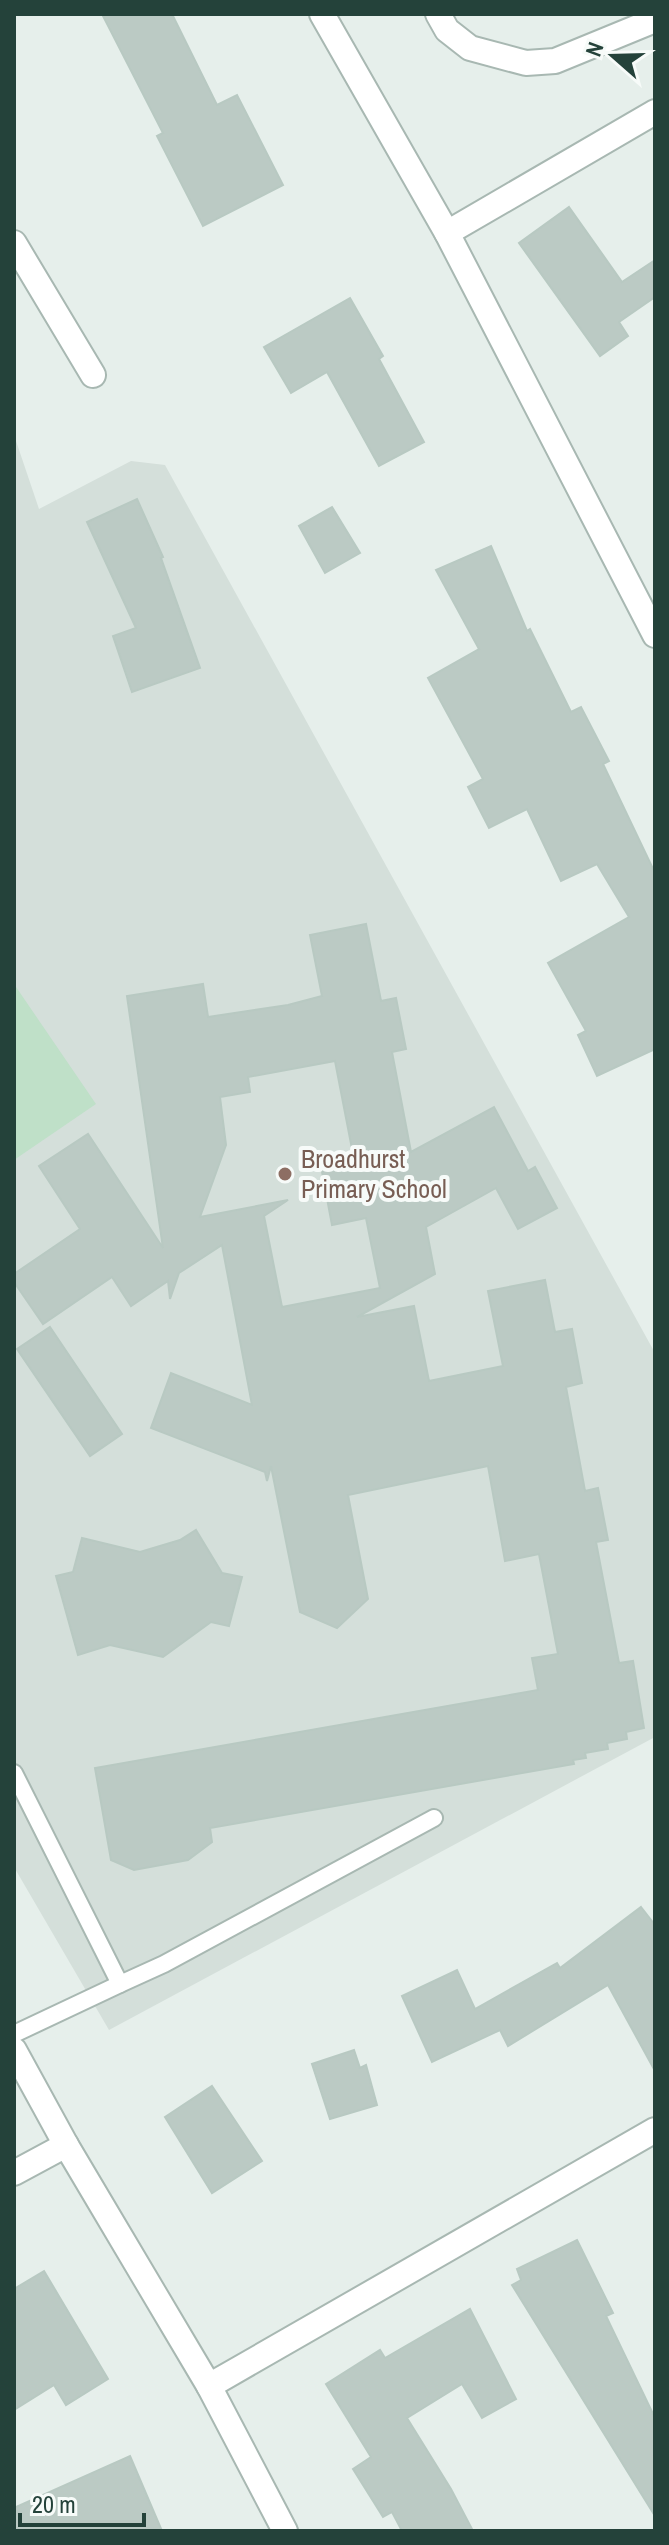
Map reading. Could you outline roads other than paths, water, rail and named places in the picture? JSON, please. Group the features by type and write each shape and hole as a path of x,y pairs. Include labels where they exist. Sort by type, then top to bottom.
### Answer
{"street":[{"path":"322,14 447,233 655,635"},
{"path":"438,14 447,30 470,48 526,63 555,61 655,20"},
{"path":"447,233 655,112"},
{"path":"14,243 93,375"},
{"path":"14,2050 66,2145 209,2386 285,2531"},
{"path":"209,2386 655,2130"},
{"path":"14,2173 66,2145"}],"lane":[{"path":"14,1773 120,1984"},
{"path":"14,2034 164,1964 434,1818"}],"place":[{"name":"Broadhurst Primary School","path":"285,1174"}]}
